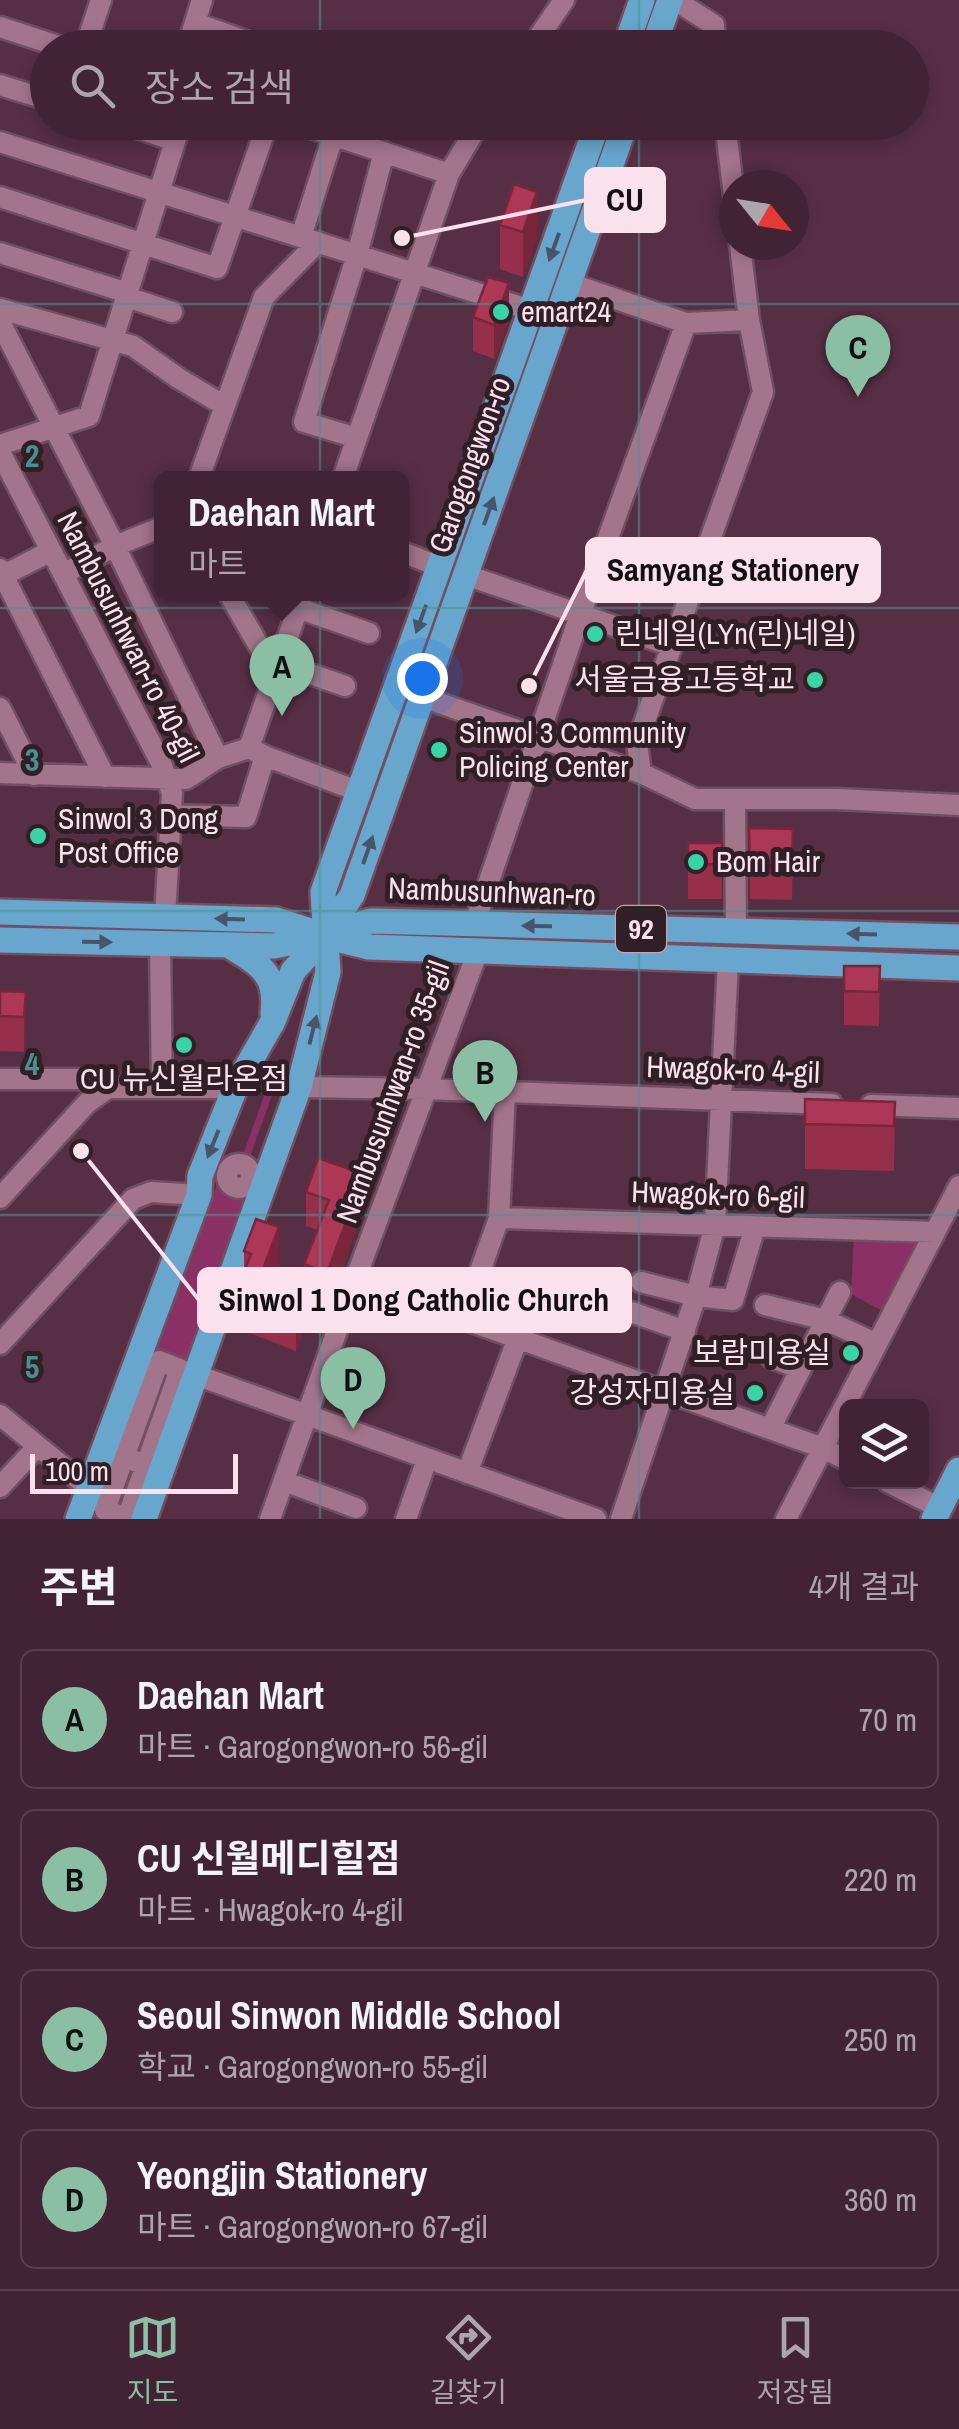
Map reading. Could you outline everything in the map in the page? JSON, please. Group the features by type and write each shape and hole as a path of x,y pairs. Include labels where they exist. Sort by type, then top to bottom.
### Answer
{"main road":[{"path":"631,30 642,0"},
{"path":"660,30 672,0"},
{"name":"Garogongwon-ro","path":"144,1519 299,1087 328,972 323,892 592,140"},
{"name":"Garogongwon-ro","path":"78,1519 199,1196 200,1176 235,1088 272,1021 293,971 324,936 352,895 620,140"},
{"name":"Nambusunhwan-ro","path":"0,912 276,920 369,947 476,938 736,931 959,937"},
{"name":"Nambusunhwan-ro","path":"0,940 274,946 324,936"},
{"name":"Nambusunhwan-ro","path":"476,938 728,960 959,968"},
{"path":"228,945 252,960 272,981 272,1021"},
{"path":"936,1513 959,1470"}],"street":[{"path":"91,30 101,0"},
{"path":"193,30 202,0"},
{"path":"543,30 564,0"},
{"path":"672,0 714,25 714,30"},
{"path":"196,23 216,30"},
{"path":"0,26 30,36"},
{"path":"0,85 30,94"},
{"path":"0,448 89,416 176,140"},
{"path":"0,198 217,268 262,140"},
{"path":"202,471 264,298 309,239 333,140"},
{"path":"346,140 449,174"},
{"path":"345,471 449,174 469,140"},
{"path":"727,140 731,170"},
{"path":"0,142 531,310"},
{"path":"357,438 304,422 357,254 384,152"},
{"path":"0,253 172,312"},
{"path":"641,773 637,742 763,392 742,260"},
{"path":"570,283 686,323 749,320"},
{"path":"0,309 132,346 225,406"},
{"path":"0,322 116,546 218,758"},
{"name":"Nambusunhwan-ro 35-gil","path":"270,1519 426,1089 538,737 686,323"},
{"name":"Nambusunhwan-ro 40-gil","path":"0,448 161,763 172,793 164,917"},
{"path":"63,574 154,530"},
{"path":"51,550 1,574 105,777"},
{"name":"Garogongwon-ro","path":"409,555 440,567"},
{"path":"466,576 672,646"},
{"path":"233,601 263,653 279,663 346,686"},
{"path":"171,815 246,817 279,663 300,601 369,633"},
{"path":"422,697 641,773 695,799 959,804"},
{"path":"0,708 34,775"},
{"path":"0,774 186,779 218,758 257,752 360,792"},
{"path":"736,799 736,931"},
{"path":"160,944 162,1088"},
{"path":"621,1519 685,1331 714,1225 728,960"},
{"path":"0,1078 80,1078 108,1088 235,1088"},
{"name":"Hwagok-ro 4-gil","path":"299,1087 959,1108"},
{"path":"0,1198 87,1102 108,1088"},
{"path":"463,1318 499,1218 504,1092"},
{"path":"228,1174 235,1187 249,1182"},
{"path":"786,1519 959,1186"},
{"path":"0,1344 133,1199 151,1192 199,1196"},
{"name":"Hwagok-ro 6-gil","path":"499,1218 935,1232"},
{"path":"641,1282 696,1296 733,1300 756,1226"},
{"path":"355,1280 839,1456"},
{"path":"770,1429 840,1292"},
{"path":"765,1305 826,1320 876,1344"},
{"path":"631,1312 685,1331"},
{"path":"467,1473 518,1338"},
{"path":"770,1358 801,1369"},
{"path":"158,1361 180,1369 146,1465 126,1518 105,1510 158,1361"},
{"path":"196,1375 596,1519"},
{"path":"0,1415 90,1488"},
{"path":"0,1487 37,1447"},
{"path":"124,1457 146,1465"},
{"path":"406,1519 428,1459"},
{"path":"284,1481 356,1508"},
{"path":"899,1489 936,1513"}],"shaded area":[{"path":"269,1082 276,1084 251,1154 256,1171 133,1519 95,1519 223,1168 244,1152"},
{"path":"854,1235 926,1238 886,1313 851,1294"}],"building":[{"path":"514,184 537,192 523,232 500,225"},
{"path":"488,277 509,283 494,325 473,317"},
{"path":"749,828 793,829 792,866 750,865"},
{"path":"688,843 722,843 722,864 688,865"},
{"path":"844,966 880,966 879,992 844,991"},
{"path":"0,991 26,992 24,1017 0,1016"},
{"path":"805,1099 895,1102 894,1126 805,1124"},
{"path":"318,1158 364,1174 327,1273 304,1264 329,1200 306,1192"},
{"path":"256,1219 279,1227 263,1269 304,1285 296,1306 239,1285 251,1254 244,1251"}],"place":[{"name":"CU","path":"402,238"},
{"name":"emart24","path":"501,312"},
{"name":"Seoul Sinwon Middle School","path":"858,397"},
{"name":"린네일(LYn(린)네일)","path":"595,634"},
{"name":"서울금융고등학교","path":"815,680"},
{"name":"Samyang Stationery","path":"529,686"},
{"name":"Daehan Mart","path":"282,716"},
{"name":"Sinwol 3 Community Policing Center","path":"439,750"},
{"name":"Sinwol 3 Dong Post Office","path":"38,836"},
{"name":"Bom Hair","path":"696,862"},
{"name":"CU 뉴신월라온점","path":"184,1045"},
{"name":"CU 신월메디힐점","path":"485,1122"},
{"name":"Sinwol 1 Dong Catholic Church","path":"81,1151"},
{"name":"보람미용실","path":"851,1353"},
{"name":"강성자미용실","path":"755,1393"},
{"name":"Yeongjin Stationery","path":"353,1429"}]}
